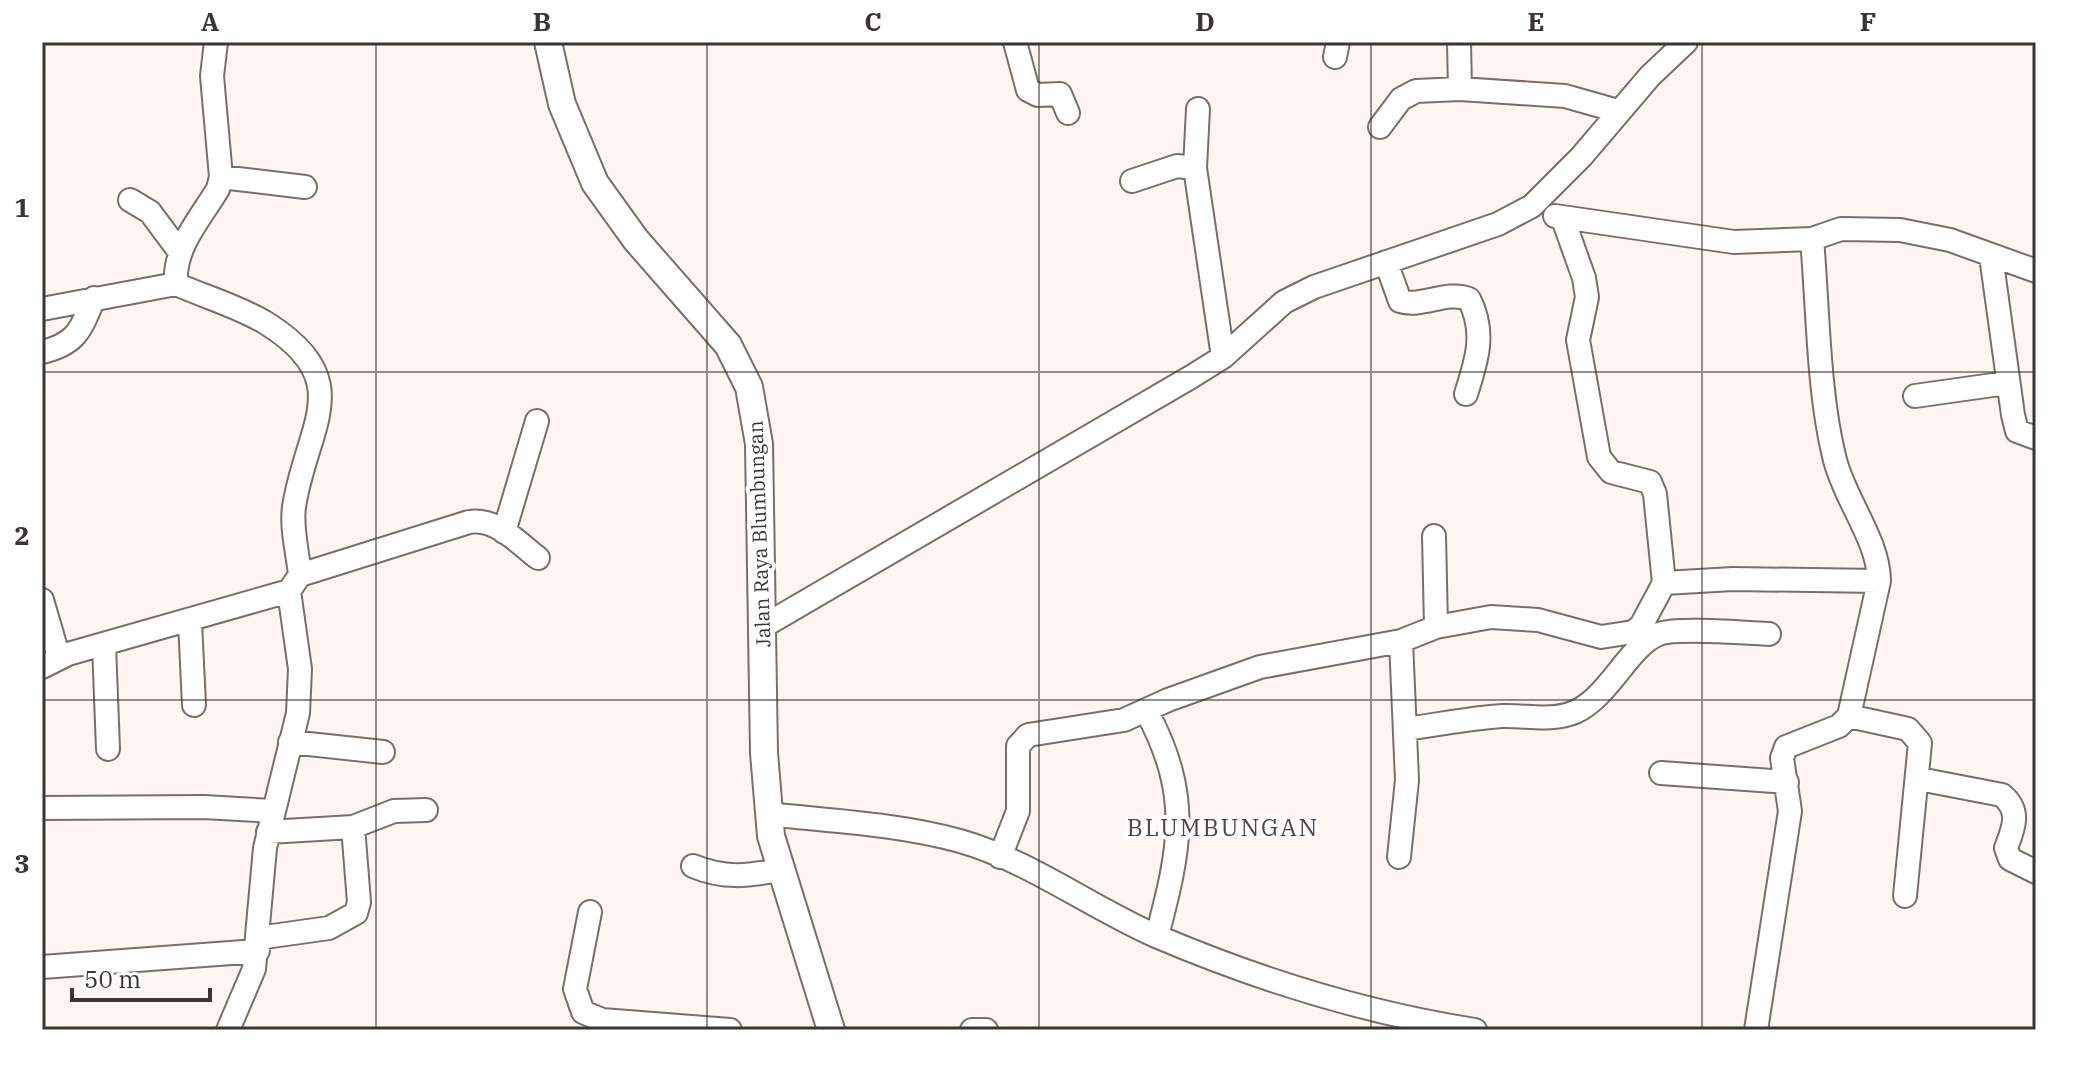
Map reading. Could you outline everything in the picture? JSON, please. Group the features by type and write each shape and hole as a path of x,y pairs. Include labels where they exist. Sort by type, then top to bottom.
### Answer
{"main road":[{"name":"Jalan Raya Blumbungan","path":"548,42 562,104 595,183 636,240 728,345 749,387 759,444 768,814 780,870 831,1030"}],"street":[{"path":"176,284 175,264 179,251 218,189 221,177 212,76 216,42"},
{"path":"1015,42 1028,90 1038,95 1060,94 1068,113"},
{"path":"1459,42 1460,89"},
{"path":"762,627 1112,425 1223,357 1284,302 1314,287 1498,224 1532,206 1581,157 1618,111 1681,44"},
{"path":"1380,127 1407,94 1460,89 1565,96 1618,111"},
{"path":"1198,109 1195,168 1223,357"},
{"path":"1132,181 1177,166 1195,168"},
{"path":"221,177 305,187"},
{"path":"130,200 150,212 179,251"},
{"path":"1532,206 1563,219 1643,227 1734,242 1812,239 1841,229 1900,230 1950,240 2036,271"},
{"path":"1000,857 1018,811 1021,739 1124,720 1168,700 1260,667 1401,641 1436,627 1491,617 1538,620 1601,637 1622,636 1641,626 1664,583 1653,486 1646,479 1611,472 1599,457 1578,340 1587,297 1584,278 1563,219"},
{"path":"1756,1030 1790,811 1782,758 1786,747 1839,726 1849,716 1879,581 1877,560 1844,492 1830,441 1812,239"},
{"path":"1991,256 2007,383 2017,431 2036,438"},
{"path":"1386,262 1400,301 1409,304 1458,295 1469,299 1476,313 1480,337 1479,355 1466,394"},
{"path":"42,309 176,284 265,322 289,339 318,376 322,387 294,507 300,669 298,713 270,822 258,944 249,984 228,1030"},
{"path":"42,352 63,348 71,342 94,298"},
{"path":"1915,396 2007,383"},
{"path":"504,532 537,421"},
{"path":"42,600 50,663 190,622 469,522 488,522 538,558"},
{"path":"1434,536 1436,627"},
{"path":"1664,583 1733,579 1879,581"},
{"path":"190,622 194,705"},
{"path":"1405,729 1502,716 1558,717 1576,711 1594,700 1646,641 1659,634 1676,631 1769,634"},
{"path":"1399,857 1407,798 1401,641"},
{"path":"104,645 108,749"},
{"path":"1147,712 1163,742 1171,770 1177,818 1178,855 1157,936"},
{"path":"1849,716 1908,729 1916,735 1920,753 1919,779 1905,896"},
{"path":"290,742 383,752"},
{"path":"1661,773 1787,782"},
{"path":"1919,779 2002,795 2014,810 2016,823 2006,848 2010,859 2036,872"},
{"path":"42,808 204,807 270,822 353,827 394,811 426,810"},
{"path":"768,814 929,834 961,842 1000,857 1157,936 1274,980 1438,1027 1475,1030"},
{"path":"42,967 258,944 329,928 356,913 359,902 353,827"},
{"path":"693,866 714,874 743,877 780,870"},
{"path":"590,912 575,989 583,1012 602,1020 730,1030"},
{"path":"972,1030 986,1030"}],"district":[{"name":"BLUMBUNGAN","path":"1223,827"}]}
